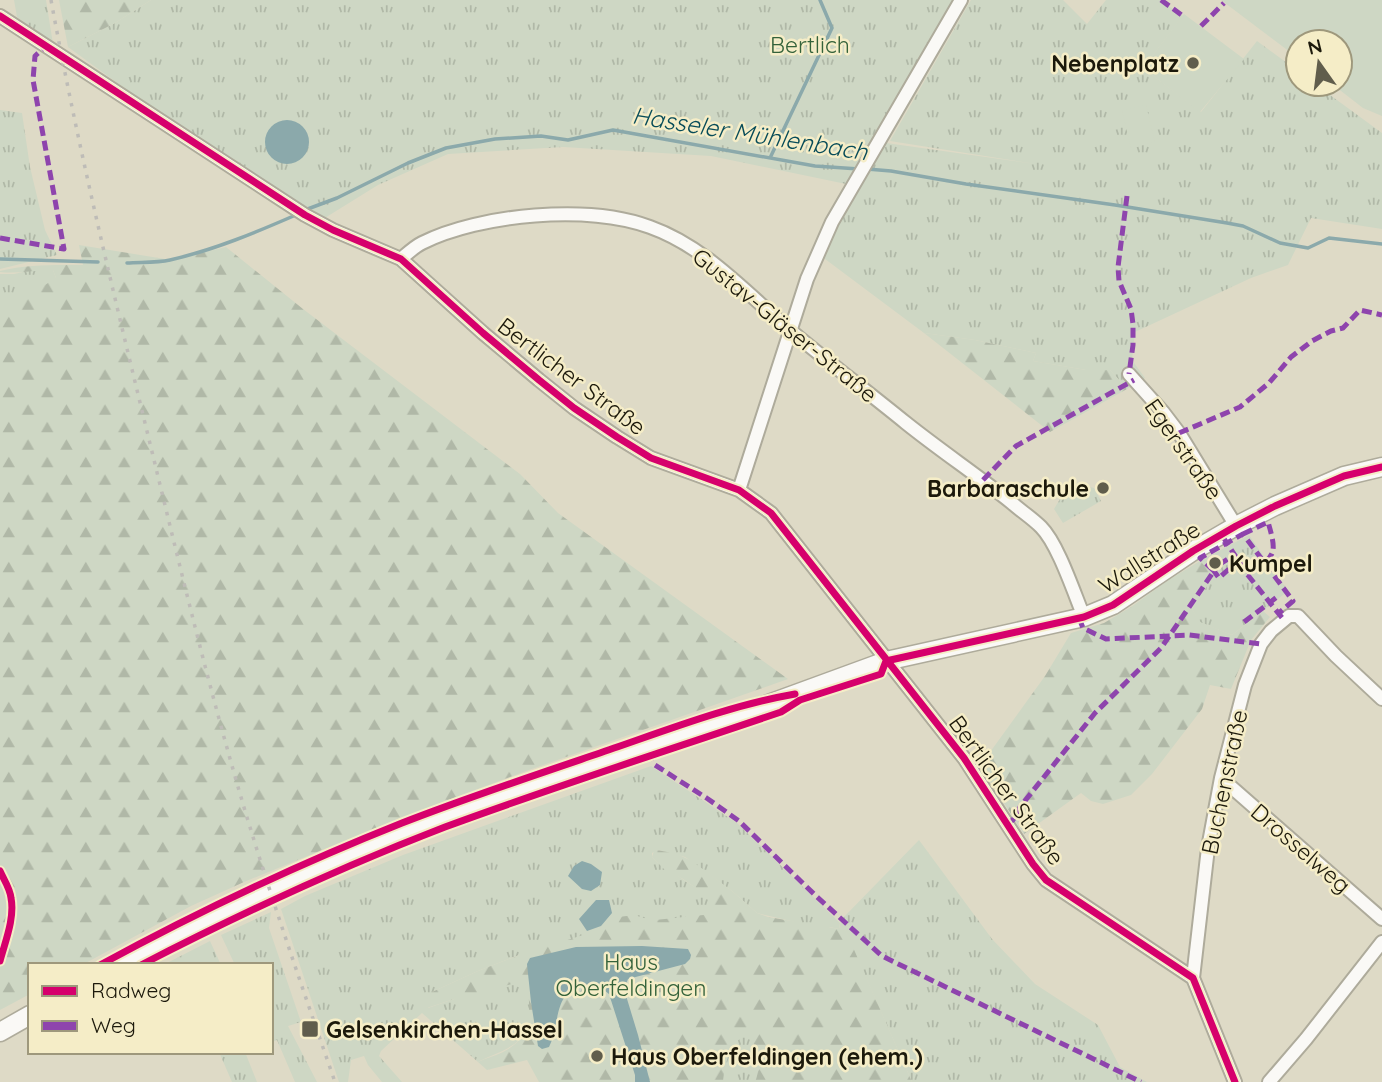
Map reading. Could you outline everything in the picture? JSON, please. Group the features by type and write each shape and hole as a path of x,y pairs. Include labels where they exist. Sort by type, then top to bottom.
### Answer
{"street":[{"path":"739,489 817,253 832,222 961,0"},
{"name":"Bertlicher Straße","path":"0,16 305,215 401,259 539,380 617,437 651,457 739,489 771,513 964,758 1032,864 1046,880 1193,978"},
{"name":"Gustav-Gläser-Straße","path":"401,259 419,244 470,226 504,219 568,215 626,220 651,227 682,242 715,264 791,331 1042,527 1053,543 1084,617"},
{"name":"Egerstraße","path":"1129,374 1179,433 1236,526"},
{"name":"Wallstraße","path":"126,963 208,920 284,885 401,837 886,661 1084,617 1113,605 1193,551 1236,526 1344,476 1382,467"},
{"name":"Buchenstraße","path":"1193,978 1208,849 1221,778 1245,685 1261,644 1289,615 1298,616 1382,699"},
{"name":"Drosselweg","path":"1221,778 1382,919"},
{"path":"1269,1082 1382,942"},
{"path":"1193,978 1235,1082"},
{"path":"0,1032 28,1016"}],"green space":[{"path":"14,0 46,0 53,44 17,17"},
{"path":"59,0 151,0 115,23 68,47"},
{"name":"Bertlich","path":"151,0 954,0 846,184 711,156 563,147 448,154 378,185 320,221 183,131 68,47 115,23"},
{"path":"971,0 1063,0 1087,24 1106,0 1160,0 1183,16 1143,68 1201,112 1257,41 1284,61 1284,98 1334,98 1382,133 1382,229 1311,218 1288,265 1251,278 1135,332 1132,360 1145,378 1127,389 1110,370 1086,370 1033,361 1036,353 924,333 817,253 879,142 1035,164 890,141"},
{"path":"1221,0 1382,0 1382,116 1363,108 1350,98 1354,98 1354,28 1284,28 1284,47"},
{"name":"Nebenplatz","path":"1184,14 1244,59 1200,112 1143,68"},
{"path":"1146,105 1155,142 1131,148 1122,111"},
{"path":"0,110 22,113 30,167 45,230 57,255 0,269"},
{"path":"79,245 171,260 226,247 520,474 558,513 788,679 402,817 191,906 86,963 28,963 28,995 0,1010 0,296 29,295 56,278 53,270 13,273 0,271 31,266 83,265"},
{"path":"53,270 56,278 70,281 0,312 0,274"},
{"path":"924,333 1036,353 1033,361 1086,370 1110,370 1127,389 1050,432"},
{"path":"1086,486 1094,488 1101,501 1063,523 1054,509 1063,494"},
{"path":"1249,535 1288,591 1232,635 1199,622 1192,609 1214,575 1200,561"},
{"path":"1200,561 1214,575 1192,609 1200,622 1232,635 1263,611 1270,617 1251,640 1231,689 1210,685 1202,709 1152,774 1131,795 1103,804 1091,801 1081,793 1024,834 980,766 1045,676 1071,633 1104,623"},
{"path":"651,766 737,823 840,923 839,929 829,927 854,952 841,920 919,840 992,939 1035,984 1098,1025 1120,1067 1147,1082 912,1082 859,962 896,1082 560,1082 529,1024 514,1044 478,1062 422,1013 381,1051 379,1056 402,1082 382,1082 364,1056 351,1060 348,1082 339,1082 281,909 305,896 403,855","holes":["658,850 685,857 757,913 799,923 727,910 658,863 652,857 652,853","519,955 454,999 428,1008 432,992"]},
{"name":"Haus Oberfeldingen","path":"657,850 677,854 692,861 757,913 839,929 841,920 912,1082 755,1082 758,1071 757,1053 749,1037 743,1036 731,1051 723,1082 539,1082 527,1060 487,1070 478,1062 503,1052 521,1038 529,1012 527,980 427,1008 421,1002 432,992 478,971 540,947 608,927 619,917 634,915 655,920 723,913 700,891 665,870 652,857"},
{"path":"271,912 269,928 301,1022 288,1026 317,1082 295,1082 277,1040 273,1041 273,963 234,963 221,935"},
{"path":"210,941 220,963 167,963"},
{"path":"220,1054 246,1054 257,1082 232,1082"}],"water":[{"path":"287,120 303,126 309,142 303,158 287,164 271,158 265,142 271,126"},
{"path":"582,861 602,872 600,885 591,891 582,889 568,876 574,866"},
{"path":"596,900 609,900 612,913 601,926 587,931 579,919"},
{"path":"642,946 688,949 691,955 685,964 628,979 624,989 650,1082 635,1082 609,994 594,985 583,985 567,994 559,1010 549,1047 542,1049 538,1046 527,964 530,958 576,947"}],"waterway":[{"path":"770,158 832,28 820,0"},
{"name":"Hasseler Mühlenbach","path":"305,210 446,148 495,139 541,136 568,140 613,130 815,166 859,169"},
{"name":"Hasseler Mühlenbach","path":"867,169 1227,223 1243,226 1280,243 1308,248 1329,238 1382,244"},
{"name":"Hasseler Mühlenbach","path":"127,263 159,262 186,256 235,240 298,214"},
{"name":"Hasseler Mühlenbach","path":"0,259 98,262"}],"railway":[{"path":"51,0 107,265 204,662 254,839 335,1082"}],"marked path":[{"path":"1161,0 1183,16"},
{"path":"1201,26 1224,3"},
{"path":"0,238 64,249 33,80 35,56 46,46"},
{"path":"1127,196 1118,267 1119,281 1131,309 1133,324 1129,374"},
{"path":"1179,433 1240,407 1269,383 1291,357 1312,341 1343,328 1360,310 1382,315"},
{"path":"983,480 1016,446 1134,380"},
{"path":"1243,534 1268,522 1273,542 1269,559 1247,574"},
{"path":"1006,824 1013,820 1020,807 1095,713 1161,648 1214,571 1200,558 1243,534 1293,601 1279,613"},
{"path":"1223,537 1247,574 1283,619"},
{"path":"1229,569 1219,578 1214,571 1234,555"},
{"path":"1244,622 1277,597"},
{"path":"1079,618 1083,628 1106,639 1189,635 1261,644"},
{"path":"650,751 655,765 739,821 882,956 1141,1082"}],"cycle path":[{"path":"0,16 305,215 401,259 539,380 617,437 651,458 739,490 771,513 964,758 1046,880 1193,978 1235,1082"},
{"path":"886,661 1084,617 1113,605 1193,551 1275,506 1344,476 1382,467"},
{"path":"145,963 291,892 406,842 529,797 781,712 800,700 881,674 886,661"},
{"path":"104,963 249,890 402,823 695,720 795,694"},
{"path":"0,871 12,906 9,930 0,961"}],"place":[{"name":"Nebenplatz","path":"1193,63"},
{"name":"Barbaraschule","path":"1103,488"},
{"name":"Kumpel","path":"1215,563"},
{"name":"Gelsenkirchen-Hassel","path":"310,1029"},
{"name":"Haus Oberfeldingen (ehem.)","path":"597,1056"}]}
